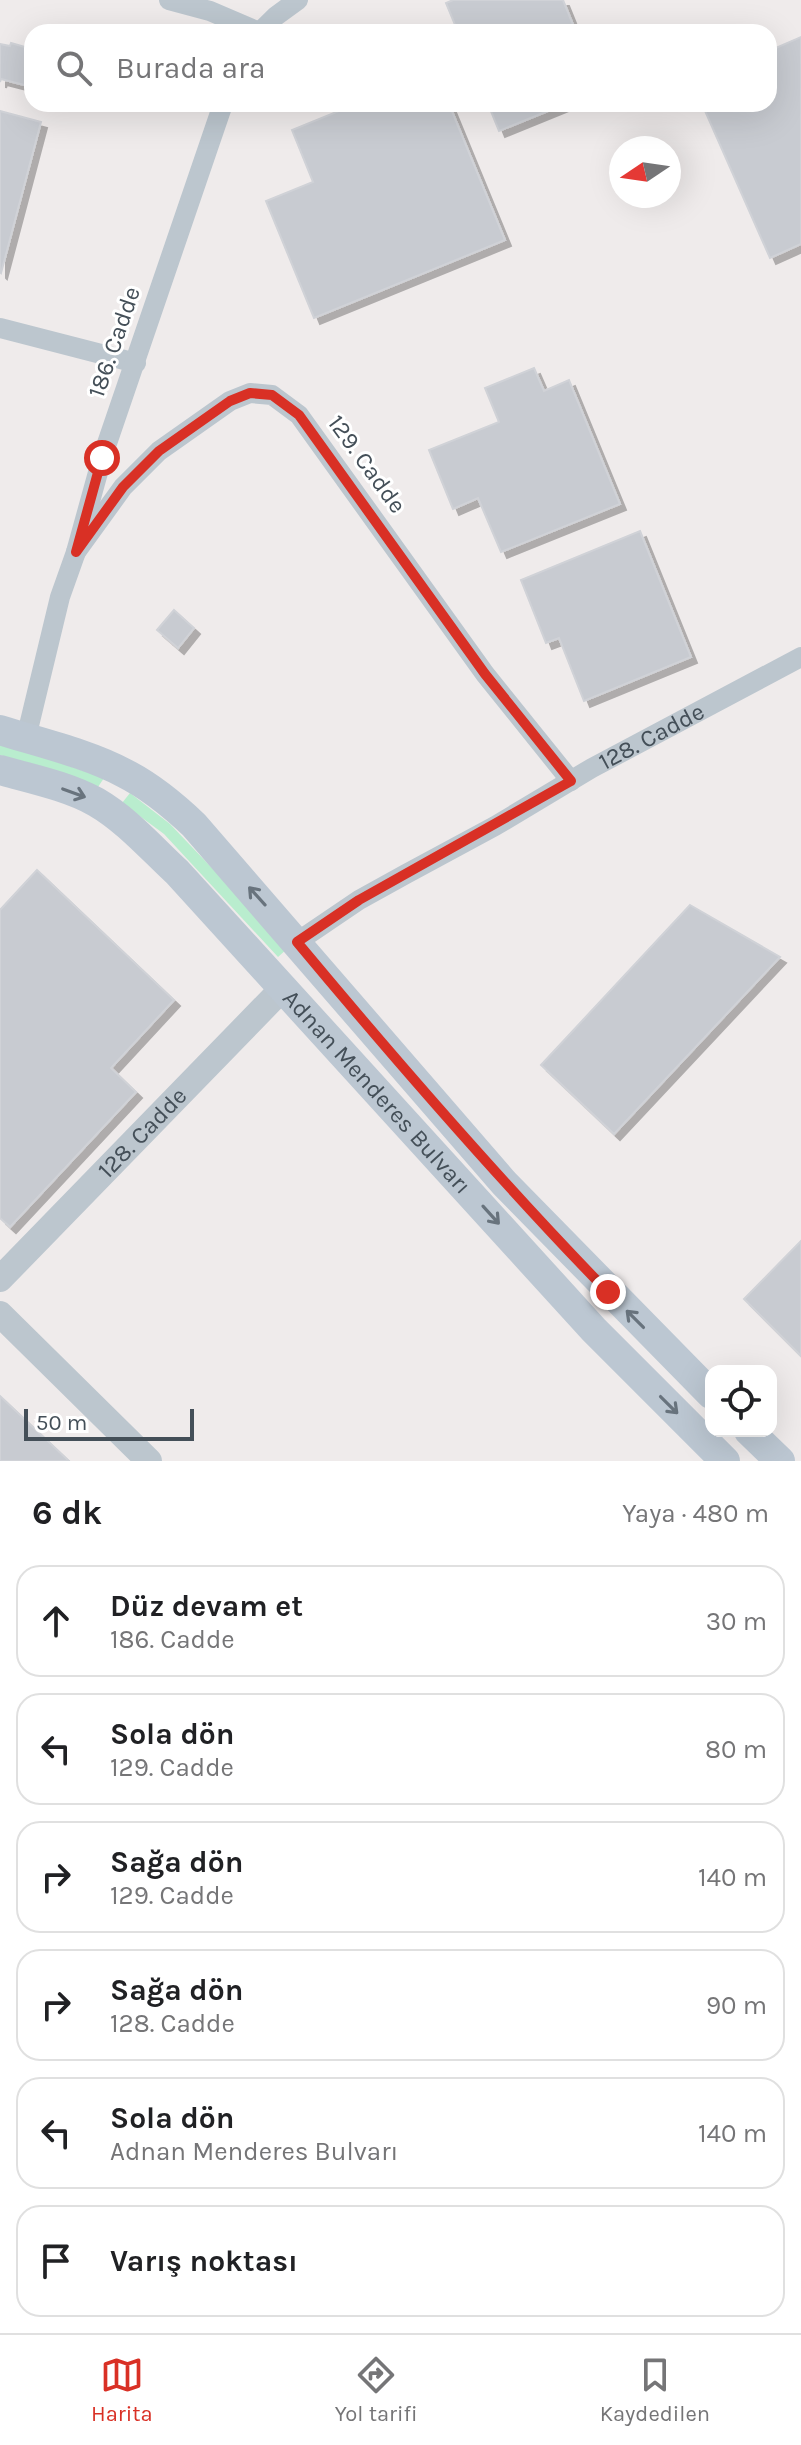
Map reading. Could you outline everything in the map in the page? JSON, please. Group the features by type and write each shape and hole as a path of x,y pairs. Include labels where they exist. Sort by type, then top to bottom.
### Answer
{"main road":[{"name":"Adnan Menderes Bulvarı","path":"13,734 114,768 171,804 194,825 504,1183 705,1388"},
{"name":"Adnan Menderes Bulvarı","path":"0,770 79,794 117,816 177,872 594,1330 725,1461"},
{"path":"755,1437 780,1461"}],"street":[{"path":"169,0 210,11 240,24"},
{"path":"268,24 298,0"},
{"name":"186. Cadde","path":"13,734 76,552 102,458 220,112"},
{"path":"0,328 136,363"},
{"name":"129. Cadde","path":"76,552 123,487 159,451 230,401 250,393 272,395 299,415 485,674 571,781"},
{"name":"128. Cadde","path":"297,942 359,900 801,657"},
{"name":"128. Cadde","path":"0,1279 283,988"},
{"path":"0,1314 149,1461"}],"green space":[{"path":"0,742 104,778 98,787 0,755"},
{"path":"130,793 170,824 288,948 278,957 164,834 122,803"}],"building":[{"path":"453,0 563,0 573,24 455,24 446,3"},
{"path":"801,37 801,244 770,258 706,112 777,112 777,48"},
{"path":"11,43 24,47 24,85 1,79 0,82 0,44 10,46"},
{"path":"0,111 41,122 1,273 0,272"},
{"path":"336,112 452,112 505,240 314,318 266,201 313,182 292,130"},
{"path":"491,112 545,112 499,131"},
{"path":"534,368 544,391 569,380 620,504 501,552 478,498 453,509 429,450 499,422 485,388"},
{"path":"640,531 691,657 584,701 559,638 546,643 521,580"},
{"path":"174,610 194,628 178,648 157,630"},
{"path":"37,870 174,1000 111,1068 136,1092 10,1227 0,1218 0,910"},
{"path":"690,905 780,957 614,1134 541,1065"},
{"path":"801,1241 801,1356 744,1299"},
{"path":"0,1396 69,1461 0,1461"}],"route":[{"path":"102,458 76,552 123,487 159,451 230,401 250,393 272,395 299,415 314,434 485,674 571,781 359,900 297,942 407,1074 504,1183 608,1292"}]}
